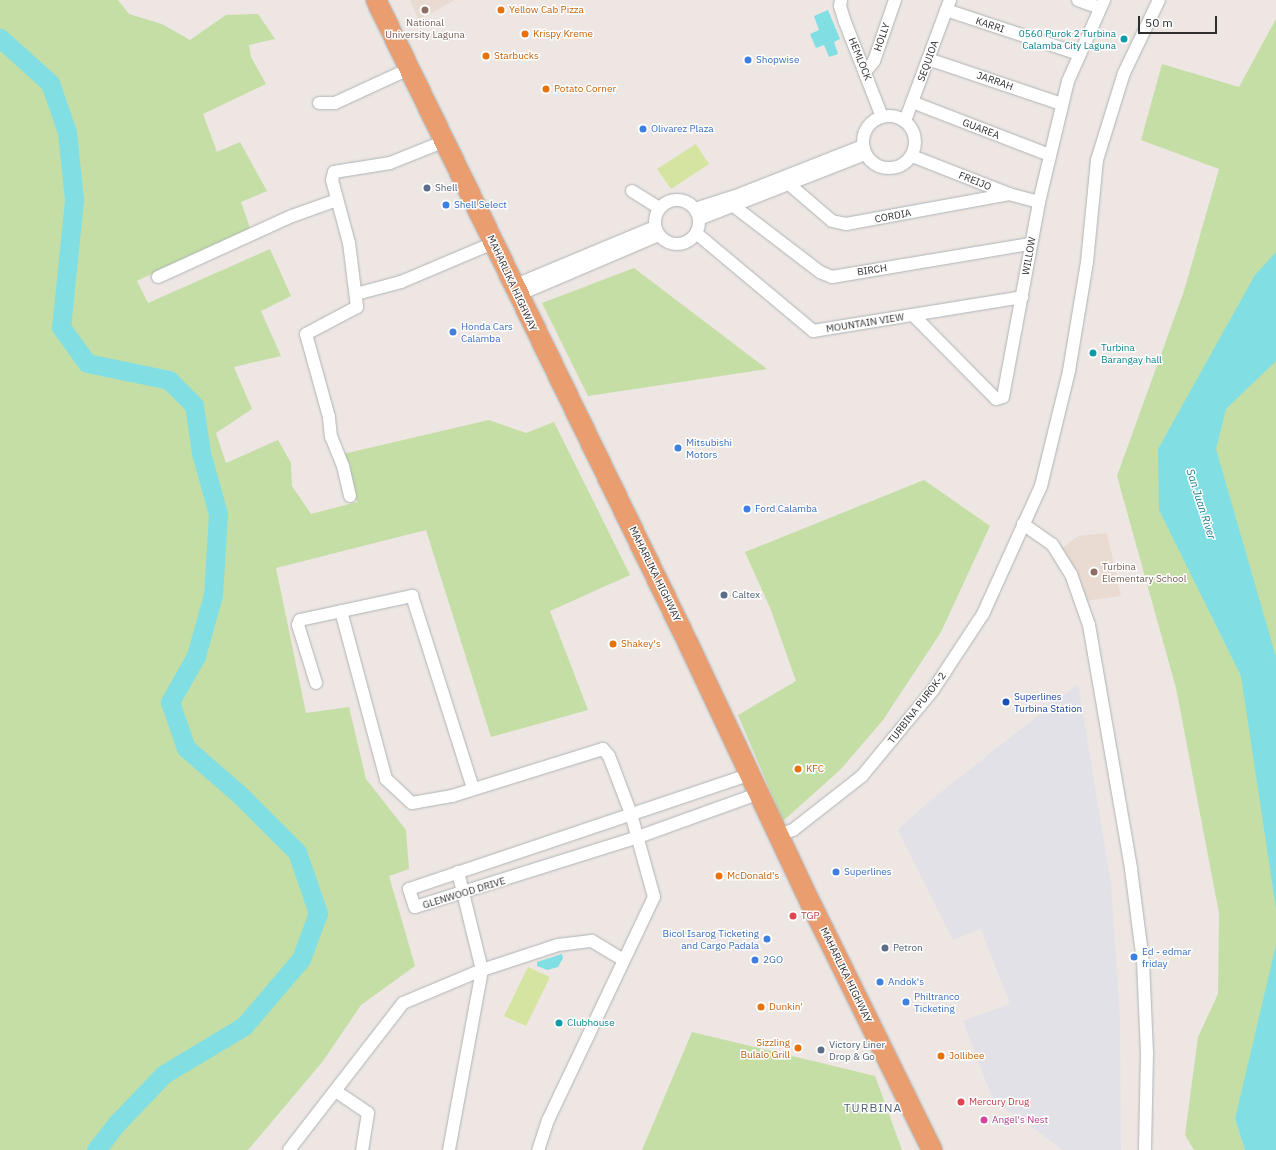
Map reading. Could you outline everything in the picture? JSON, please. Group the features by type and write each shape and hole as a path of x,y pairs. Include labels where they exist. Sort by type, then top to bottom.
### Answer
{"highway":[{"name":"MAHARLIKA HIGHWAY","path":"376,0 445,141 515,291 751,774 779,835 932,1150"}],"street":[{"name":"HEMLOCK","path":"841,0 840,6 845,22 882,117"},
{"name":"HOLLY","path":"865,72 874,61 895,0"},
{"path":"1078,0 1102,4"},
{"name":"TURBINA PUROK-2","path":"779,835 794,830 862,776 933,690 983,614 1041,486 1069,371 1087,262 1097,160 1124,73 1159,0"},
{"name":"WILLOW","path":"913,315 996,399 1003,397 1022,297 1030,244 1049,155 1068,81 1102,4"},
{"name":"KARRI","path":"948,5 1079,54"},
{"name":"SEQUIOA","path":"905,121 948,5"},
{"name":"JARRAH","path":"928,59 1062,104"},
{"path":"319,103 336,102 409,69"},
{"name":"GUAREA","path":"912,102 1049,155"},
{"path":"882,117 898,118 905,121 914,134 915,141 912,156 900,166 884,168 876,166 864,150 865,131 869,125 882,117"},
{"path":"350,496 343,466 331,437 326,404 306,334 357,307 349,243 332,180 334,172 355,167 390,163 445,141"},
{"path":"657,231 659,208 664,204 677,200 697,214 735,207 790,185 864,150"},
{"path":"697,214 733,197 864,150"},
{"name":"FREIJO","path":"912,156 1009,194 1039,202"},
{"name":"CORDIA","path":"790,185 832,221 846,224 1009,194"},
{"path":"632,191 659,208"},
{"path":"158,277 279,222 337,200"},
{"name":"BIRCH","path":"735,207 820,272 832,277 1030,244"},
{"path":"657,231 671,243 678,244 691,238 696,233 697,214"},
{"path":"515,291 657,231"},
{"name":"MOUNTAIN VIEW","path":"696,233 813,332 1022,297"},
{"path":"356,294 401,282 493,243"},
{"path":"1023,524 1052,544 1071,574 1089,625 1131,869 1143,961 1147,1053 1145,1150"},
{"path":"316,682 298,625 300,620 412,596 473,788"},
{"path":"341,611 386,779 412,804 452,796 473,788 603,749 609,756 631,814 654,897 548,1120 538,1150"},
{"name":"GLENWOOD DRIVE","path":"751,774 409,889 415,908 638,837 760,793"},
{"path":"449,1150 482,970 462,894 458,872"},
{"path":"289,1150 337,1092 403,1003 482,970 558,945 592,941 624,960"},
{"path":"337,1092 368,1113 362,1150"}],"shaded area":[{"name":"National University Laguna","path":"410,0 455,0 419,20"},
{"name":"Turbina Elementary School","path":"1107,533 1121,596 1085,601 1061,549 1078,536"},
{"path":"1078,684 1111,883 1120,1021 1121,1150 1064,1150 993,1100 963,1021 1010,1004 981,929 953,940 898,830 926,804"}],"green space":[{"path":"0,0 118,0 129,14 162,24 190,40 226,15 258,14 275,39 249,45 251,57 266,84 203,114 217,152 240,142 267,191 241,202 250,228 137,281 148,303 270,249 291,296 261,311 281,356 234,367 252,409 216,433 226,463 278,440 291,463 292,486 311,514 357,502 343,454 489,420 526,433 554,422 630,575 550,611 588,710 491,737 426,530 276,568 306,713 349,707 366,779 406,830 409,869 389,876 415,966 361,1005 323,1061 248,1150 0,1150"},
{"path":"1276,19 1276,992 1235,1119 1245,1150 1194,1150 1185,1135 1198,1037 1218,994 1219,913 1176,688 1117,476 1184,291 1219,169 1141,140 1162,64 1239,87"},
{"path":"696,144 709,164 671,189 657,169"},
{"path":"634,268 767,369 588,396 542,303"},
{"path":"924,480 990,526 941,632 883,720 841,769 783,821 738,715 796,681 771,610 745,552"},
{"path":"528,967 550,977 526,1026 504,1016"},
{"path":"692,1032 875,1076 902,1150 642,1150"}],"water":[{"path":"828,10 840,39 834,42 838,54 829,57 824,45 816,48 810,34 819,30 814,16"},
{"name":"San Juan River","path":"1276,252 1276,361 1226,409 1216,449 1276,657 1276,909 1241,676 1159,510 1158,449 1255,275"},
{"path":"1276,945 1276,1150 1245,1150 1235,1119"},
{"path":"562,954 563,958 558,967 547,970 537,966 537,962"}],"waterway":[{"path":"0,38 50,83 67,132 74,200 61,327 87,363 169,380 194,405 201,453 218,514 213,595 196,656 170,702 186,748 240,795 297,852 318,913 301,959 244,1026 164,1074 117,1123 96,1150"}],"place":[{"name":"National University Laguna","path":"425,10"},
{"name":"Yellow Cab Pizza","path":"501,10"},
{"name":"Krispy Kreme","path":"525,34"},
{"name":"0560 Purok 2 Turbina Calamba City Laguna","path":"1124,39"},
{"name":"Starbucks","path":"486,56"},
{"name":"Shopwise","path":"748,60"},
{"name":"Potato Corner","path":"546,89"},
{"name":"Olivarez Plaza","path":"643,129"},
{"name":"Shell","path":"427,188"},
{"name":"Shell Select","path":"446,205"},
{"name":"Honda Cars Calamba","path":"453,332"},
{"name":"Turbina Barangay hall","path":"1093,353"},
{"name":"Mitsubishi Motors","path":"678,448"},
{"name":"Ford Calamba","path":"747,509"},
{"name":"Turbina Elementary School","path":"1094,572"},
{"name":"Caltex","path":"724,595"},
{"name":"Shakey's","path":"613,644"},
{"name":"Superlines Turbina Station","path":"1006,702"},
{"name":"KFC","path":"798,769"},
{"name":"Superlines","path":"836,872"},
{"name":"McDonald's","path":"719,876"},
{"name":"TGP","path":"793,916"},
{"name":"Bicol Isarog Ticketing and Cargo Padala","path":"767,939"},
{"name":"Petron","path":"885,948"},
{"name":"Ed - edmar friday","path":"1134,957"},
{"name":"2GO","path":"755,960"},
{"name":"Andok's","path":"880,982"},
{"name":"Philtranco Ticketing","path":"906,1002"},
{"name":"Dunkin'","path":"761,1007"},
{"name":"Clubhouse","path":"559,1023"},
{"name":"Sizzling Bulalo Grill","path":"798,1048"},
{"name":"Victory Liner Drop & Go","path":"821,1050"},
{"name":"Jollibee","path":"941,1056"},
{"name":"Mercury Drug","path":"961,1102"},
{"name":"Angel's Nest","path":"984,1120"}],"district":[{"name":"TURBINA","path":"873,1108"}]}
